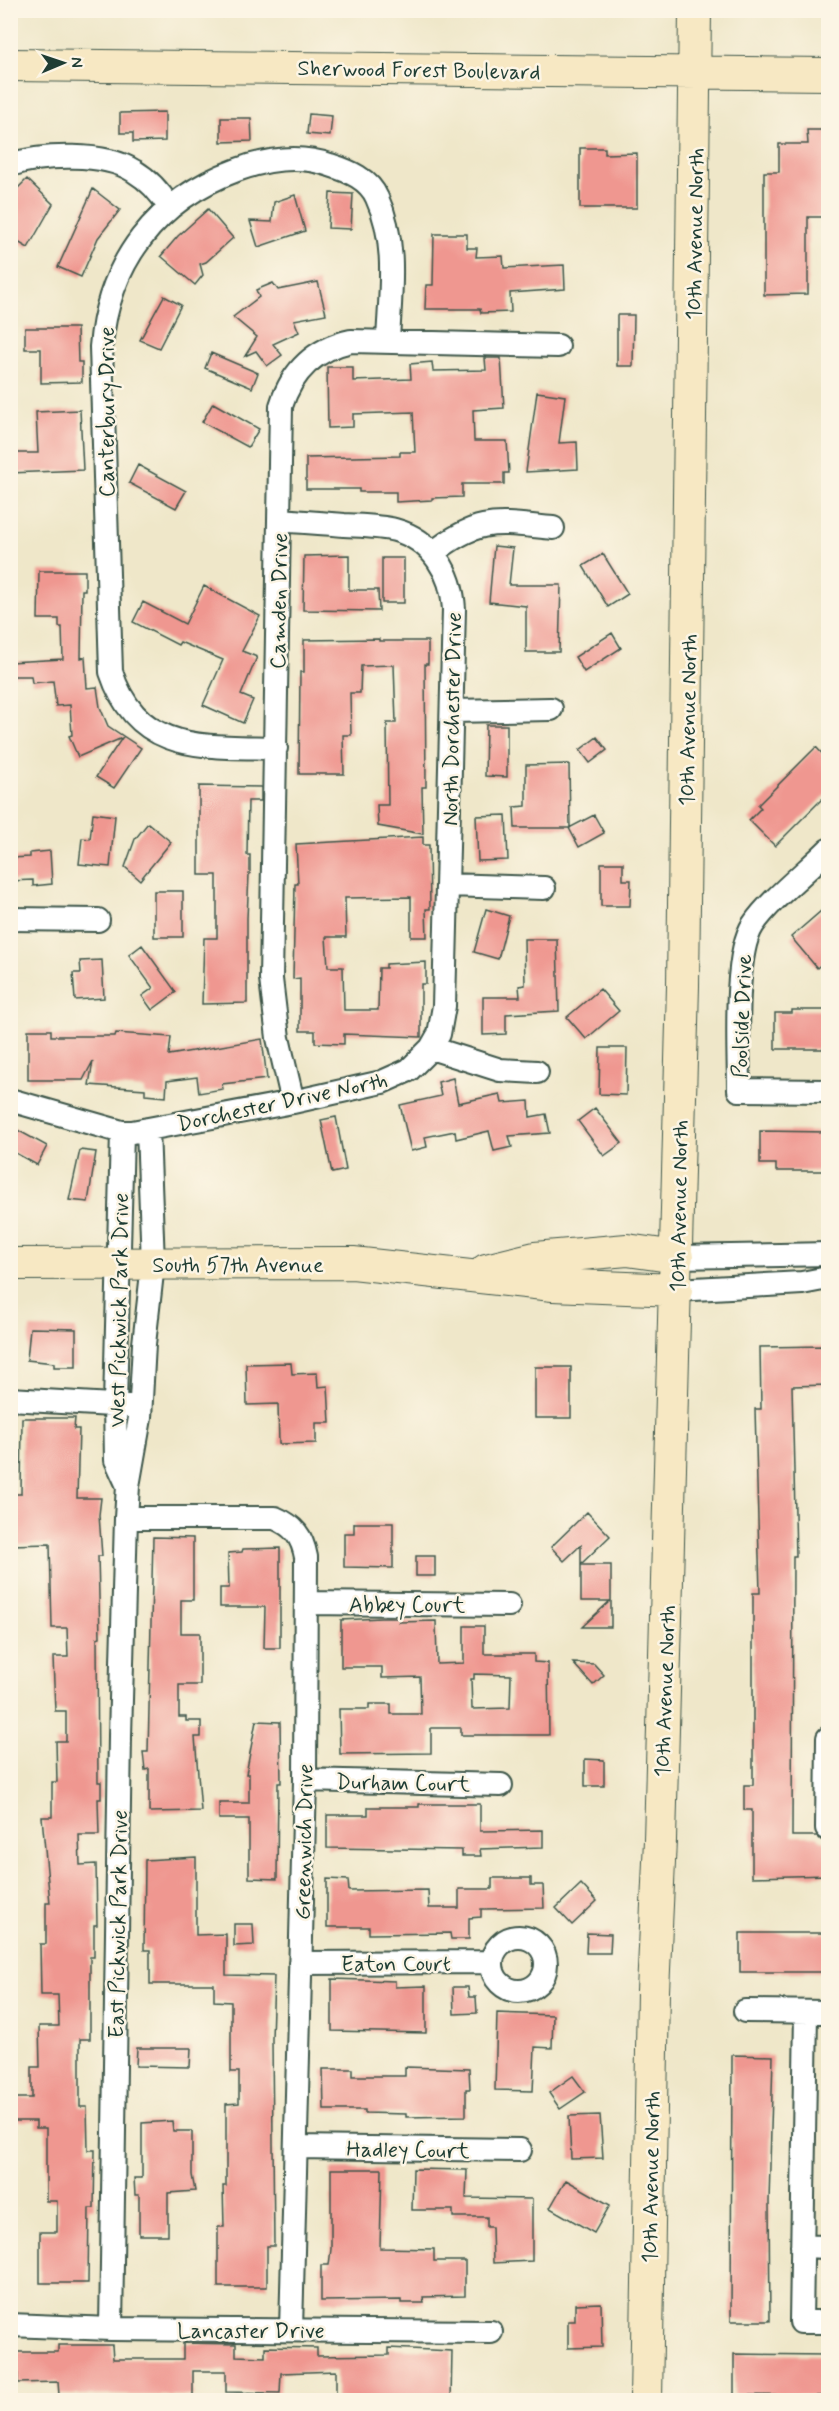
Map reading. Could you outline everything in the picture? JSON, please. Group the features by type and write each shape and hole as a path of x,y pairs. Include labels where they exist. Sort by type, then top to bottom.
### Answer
{"street":[{"name":"10th Avenue North","path":"646,2400 653,1991 660,1840 677,1257 696,72 695,10"},
{"name":"Sherwood Forest Boulevard","path":"10,65 828,74"},
{"path":"10,165 48,157 76,157 104,161 132,169 152,184 170,207"},
{"name":"Canterbury Drive","path":"276,748 201,746 172,740 151,729 133,713 116,687 111,672 101,347 102,330 109,301 119,273 134,247 152,224 170,207 195,189 222,176 266,161 311,160 341,169 368,183 377,196 388,226 390,241 388,342"},
{"name":"Camden Drive","path":"293,1102 278,1038 271,979 281,406 292,380 311,358 337,344 351,341 558,346"},
{"name":"North Dorchester Drive","path":"280,520 394,530 420,542 433,553 444,568 453,595 444,1006 441,1027 431,1048"},
{"path":"433,553 460,533 488,524 553,528"},
{"path":"452,711 551,709"},
{"name":"Poolside Drive","path":"828,850 763,913 747,935 741,962 739,1090 828,1091"},
{"path":"448,885 544,888"},
{"path":"10,919 98,920"},
{"path":"431,1048 500,1070 537,1072"},
{"name":"Dorchester Drive North","path":"122,1132 293,1102 396,1077 420,1062 431,1048"},
{"path":"10,1100 122,1132"},
{"name":"West Pickwick Park Drive","path":"126,1518 128,1486 141,1407 144,1344 153,1264 148,1129"},
{"name":"West Pickwick Park Drive","path":"122,1132 115,1404 116,1460 128,1486"},
{"name":"South 57th Avenue","path":"465,1275 547,1257 627,1250 677,1257 828,1254"},
{"name":"South 57th Avenue","path":"10,1264 354,1263 553,1285 676,1290 802,1283 828,1278"},
{"path":"10,1399 141,1407"},
{"name":"Greenwich Drive","path":"126,1518 275,1518 287,1523 297,1532 304,1544 306,1557 305,1780 291,2330"},
{"name":"East Pickwick Park Drive","path":"111,2329 120,1736 126,1518"},
{"name":"Abbey Court","path":"306,1603 509,1605"},
{"path":"827,1828 828,1738"},
{"name":"Durham Court","path":"305,1780 501,1785"},
{"name":"Eaton Court","path":"300,1963 492,1962"},
{"path":"745,2011 818,2012 802,2246 801,2322 828,2322"},
{"name":"Hadley Court","path":"296,2147 520,2150"},
{"path":"802,2246 828,2247"},
{"name":"Lancaster Drive","path":"10,2325 111,2329 491,2332"}],"building":[{"path":"165,112 165,141 133,142 133,133 120,133 120,113"},
{"path":"309,114 332,116 330,136 307,134"},
{"path":"221,118 251,118 252,141 221,142"},
{"path":"807,130 828,130 828,217 808,217 808,294 764,295 764,172 779,172 779,144 808,144"},
{"path":"580,148 605,148 605,154 637,153 637,208 580,208"},
{"path":"27,179 53,204 28,248 11,238 18,226 10,222 10,196"},
{"path":"93,189 120,210 98,238 81,277 58,267"},
{"path":"330,193 353,194 351,229 328,228"},
{"path":"295,195 305,231 258,247 250,221 272,222 274,202"},
{"path":"208,209 233,238 206,262 200,264 203,275 195,285 161,256 178,236"},
{"path":"434,234 467,234 467,248 477,248 476,257 503,256 504,268 564,265 565,289 510,293 511,312 481,313 480,309 425,309 426,285 433,285"},
{"path":"318,282 326,314 294,320 299,332 273,344 282,355 267,366 256,351 245,356 257,337 233,317 259,297 256,290 273,283 278,290"},
{"path":"164,296 181,305 159,348 140,340"},
{"path":"617,315 634,315 633,366 617,366"},
{"path":"25,328 77,328 78,362 82,362 82,382 41,383 41,349 25,349"},
{"path":"211,353 258,373 252,388 205,368"},
{"path":"485,358 501,358 504,408 473,410 474,441 507,441 509,473 504,473 504,484 462,484 462,497 396,502 396,492 306,489 306,458 400,456 400,452 415,452 413,412 353,414 353,427 328,428 327,367 353,367 353,381 411,379 410,364 432,362 433,371 486,370"},
{"path":"537,392 565,396 559,443 577,442 578,469 526,472"},
{"path":"213,403 259,429 248,447 202,422"},
{"path":"80,410 83,470 10,473 10,453 38,453 36,412"},
{"path":"138,465 186,491 176,508 129,483"},
{"path":"494,546 513,548 509,585 561,585 559,652 526,652 526,606 489,602"},
{"path":"603,554 628,594 608,607 583,566"},
{"path":"349,555 349,590 378,590 379,611 303,610 304,556"},
{"path":"382,558 404,558 404,603 382,603"},
{"path":"39,571 85,571 85,590 82,590 81,658 85,657 87,688 97,687 100,707 108,726 141,748 114,788 96,777 122,738 78,757 69,736 72,735 70,705 56,706 53,681 32,683 31,676 10,676 10,662 63,659 62,627 59,627 59,619 38,619"},
{"path":"204,586 260,616 242,651 257,657 241,695 253,700 243,723 203,705 223,660 180,642 178,645 133,622 143,602 185,624"},
{"path":"612,633 621,648 584,672 575,657"},
{"path":"379,639 379,641 428,641 428,664 425,664 426,787 422,787 423,834 378,826 377,805 388,805 387,723 396,723 394,665 361,666 360,693 350,693 351,735 343,735 344,774 299,774 300,672 304,672 304,640"},
{"path":"486,725 507,725 507,777 485,776"},
{"path":"597,737 607,750 590,763 580,750"},
{"path":"816,747 828,760 828,793 775,846 749,820 761,808 758,805"},
{"path":"569,764 570,828 515,828 514,807 526,806 526,765"},
{"path":"199,786 261,787 261,801 248,801 247,855 250,855 250,874 247,918 247,1003 202,1004 204,938 217,938 217,875 199,875"},
{"path":"93,813 115,816 110,867 79,864 82,838 90,839"},
{"path":"506,815 508,860 478,861 476,816"},
{"path":"594,815 604,833 579,847 569,828"},
{"path":"148,823 171,842 140,880 125,867 135,839"},
{"path":"423,837 423,845 429,845 430,909 426,909 427,937 411,937 411,897 345,898 346,937 326,937 328,967 343,967 344,1010 378,1010 379,968 386,968 386,964 426,962 426,984 421,984 421,1037 344,1034 344,1044 315,1043 315,1031 300,1031 300,978 293,979 295,884 298,884 296,844"},
{"path":"50,851 52,884 33,886 33,880 10,881 10,858 30,857 30,853"},
{"path":"601,863 623,863 623,880 631,880 630,906 601,906"},
{"path":"154,891 183,891 183,937 154,937"},
{"path":"828,905 828,958 817,968 791,937"},
{"path":"486,909 509,916 498,959 474,952"},
{"path":"524,939 557,939 559,1011 506,1014 506,1034 483,1035 483,997 520,997 519,986 525,985"},
{"path":"142,945 176,992 152,1010 142,996 153,988 129,955"},
{"path":"102,960 104,998 75,1000 73,973 81,973 80,961"},
{"path":"600,989 619,1011 586,1039 567,1017"},
{"path":"792,1010 828,1010 828,1049 775,1049 775,1013 792,1013"},
{"path":"28,1030 51,1030 51,1036 115,1036 116,1033 171,1037 169,1055 262,1039 267,1079 222,1084 223,1089 199,1093 197,1077 167,1081 166,1097 145,1095 145,1089 89,1085 93,1061 83,1080 28,1080"},
{"path":"600,1048 627,1048 626,1095 599,1094"},
{"path":"453,1078 458,1103 500,1094 502,1103 529,1101 530,1117 546,1114 550,1133 509,1136 512,1147 494,1151 489,1131 456,1139 455,1131 425,1137 427,1147 411,1151 400,1105 441,1096 438,1082"},
{"path":"595,1108 622,1143 604,1156 578,1121"},
{"path":"336,1117 346,1170 332,1173 321,1120"},
{"path":"10,1126 47,1146 37,1165 10,1150"},
{"path":"760,1131 828,1132 828,1171 776,1171 776,1164 760,1164"},
{"path":"80,1150 96,1152 88,1202 69,1200"},
{"path":"30,1328 76,1329 76,1367 54,1367 54,1363 27,1360"},
{"path":"828,1346 828,1385 792,1386 796,1556 793,1556 792,1836 817,1836 821,1840 828,1841 828,1875 752,1877 752,1810 744,1810 744,1785 753,1785 753,1593 760,1593 755,1409 761,1409 760,1347"},
{"path":"291,1363 292,1374 317,1373 318,1387 328,1386 330,1423 316,1423 316,1443 279,1444 278,1404 247,1405 246,1364"},
{"path":"535,1367 571,1367 571,1418 535,1418"},
{"path":"22,1418 75,1418 74,1429 79,1429 77,1498 101,1498 99,1515 102,1556 98,1556 100,1637 97,1638 98,1782 101,1782 101,1799 98,1799 99,1835 79,1835 80,1865 96,1864 97,1925 94,1925 94,1957 90,1957 90,2039 80,2039 80,2107 87,2107 88,2150 95,2150 94,2208 89,2208 88,2283 40,2283 40,2232 57,2232 57,2201 46,2201 46,2128 36,2128 36,2121 10,2121 10,2098 32,2098 32,2067 40,2067 39,2026 59,2026 58,1995 41,1995 40,1944 46,1944 46,1903 50,1903 42,1817 52,1817 52,1782 57,1782 56,1741 66,1741 66,1711 55,1711 53,1657 68,1657 67,1628 52,1628 50,1544 10,1545 10,1494 21,1494"},
{"path":"587,1512 610,1536 581,1564 581,1545 564,1561 551,1547"},
{"path":"354,1523 393,1523 393,1568 344,1567 344,1533 354,1533"},
{"path":"153,1537 193,1538 193,1600 181,1600 181,1633 200,1633 200,1685 179,1685 179,1717 186,1717 186,1721 201,1721 201,1737 195,1737 201,1811 149,1812 149,1769 145,1770 143,1752 148,1752"},
{"path":"280,1548 280,1648 264,1648 265,1607 220,1607 220,1588 229,1588 228,1553 242,1552 243,1549"},
{"path":"416,1556 435,1556 435,1576 416,1576"},
{"path":"581,1565 611,1565 611,1627 582,1627 610,1601 581,1601"},
{"path":"399,1618 399,1622 436,1621 437,1664 464,1663 464,1626 484,1626 484,1654 534,1654 534,1662 548,1663 549,1735 461,1735 461,1728 431,1728 431,1753 340,1754 339,1709 369,1709 369,1704 391,1704 391,1714 421,1714 420,1677 382,1678 382,1667 341,1667 341,1620","holes":["474,1674 511,1675 510,1708 472,1709 471,1679 474,1679"]},
{"path":"573,1663 594,1664 604,1675 593,1685"},
{"path":"256,1721 280,1722 281,1783 278,1783 277,1879 249,1878 249,1819 219,1819 219,1803 249,1803 249,1774 246,1774"},
{"path":"585,1759 604,1760 604,1786 585,1786"},
{"path":"419,1804 480,1804 480,1831 543,1830 543,1847 480,1849 481,1856 462,1856 462,1850 327,1848 327,1815 368,1815 368,1807 419,1807"},
{"path":"196,1857 196,1935 226,1934 226,1975 274,1976 272,2039 274,2246 267,2246 267,2287 218,2287 218,2227 224,2227 223,2186 226,2186 226,2104 239,2103 239,2072 231,2072 231,2002 214,2001 214,1984 150,1984 150,1950 144,1950 145,1860"},
{"path":"492,1878 531,1878 531,1885 543,1885 544,1908 481,1909 481,1917 469,1918 469,1939 451,1939 450,1933 369,1934 369,1927 327,1927 327,1879 348,1880 349,1891 428,1890 429,1908 459,1908 459,1889 492,1889"},
{"path":"581,1884 597,1901 572,1925 556,1908"},
{"path":"234,1924 253,1924 254,1945 234,1946"},
{"path":"587,1933 611,1934 610,1953 586,1953"},
{"path":"740,1933 828,1933 828,1972 740,1972"},
{"path":"332,1979 395,1981 395,1987 426,1986 426,2033 332,2031"},
{"path":"453,1987 468,1987 469,1997 476,1997 477,2013 454,2014"},
{"path":"497,2013 553,2015 552,2048 535,2047 533,2091 495,2090"},
{"path":"137,2048 191,2048 190,2067 136,2066"},
{"path":"732,2055 773,2056 769,2202 770,2321 731,2321"},
{"path":"405,2067 469,2069 470,2089 466,2089 466,2116 406,2117 406,2114 365,2113 365,2110 324,2110 323,2069 353,2069 353,2076 405,2076"},
{"path":"573,2076 585,2092 560,2109 549,2093"},
{"path":"600,2115 603,2158 571,2159 569,2116"},
{"path":"172,2121 173,2131 192,2131 192,2175 195,2191 168,2193 168,2235 139,2235 139,2195 135,2195 134,2178 142,2178 142,2123"},
{"path":"331,2169 382,2169 380,2248 434,2249 434,2261 465,2261 465,2296 423,2297 424,2303 401,2303 401,2300 321,2301 321,2265 329,2265 331,2249"},
{"path":"413,2169 467,2170 466,2198 532,2199 532,2261 493,2263 492,2227 487,2227 487,2217 453,2217 453,2210 412,2210"},
{"path":"566,2180 610,2205 594,2233 550,2208"},
{"path":"601,2303 602,2347 568,2348 568,2321 575,2321 575,2304"},
{"path":"183,2343 236,2344 236,2356 265,2357 265,2347 317,2348 317,2356 389,2355 389,2348 452,2351 451,2400 336,2400 336,2371 281,2373 280,2393 226,2392 226,2371 193,2371 193,2396 59,2395 58,2382 18,2383 17,2352 58,2352 58,2345 112,2345 113,2359 183,2359"},
{"path":"734,2354 828,2355 828,2396 734,2395"}]}
